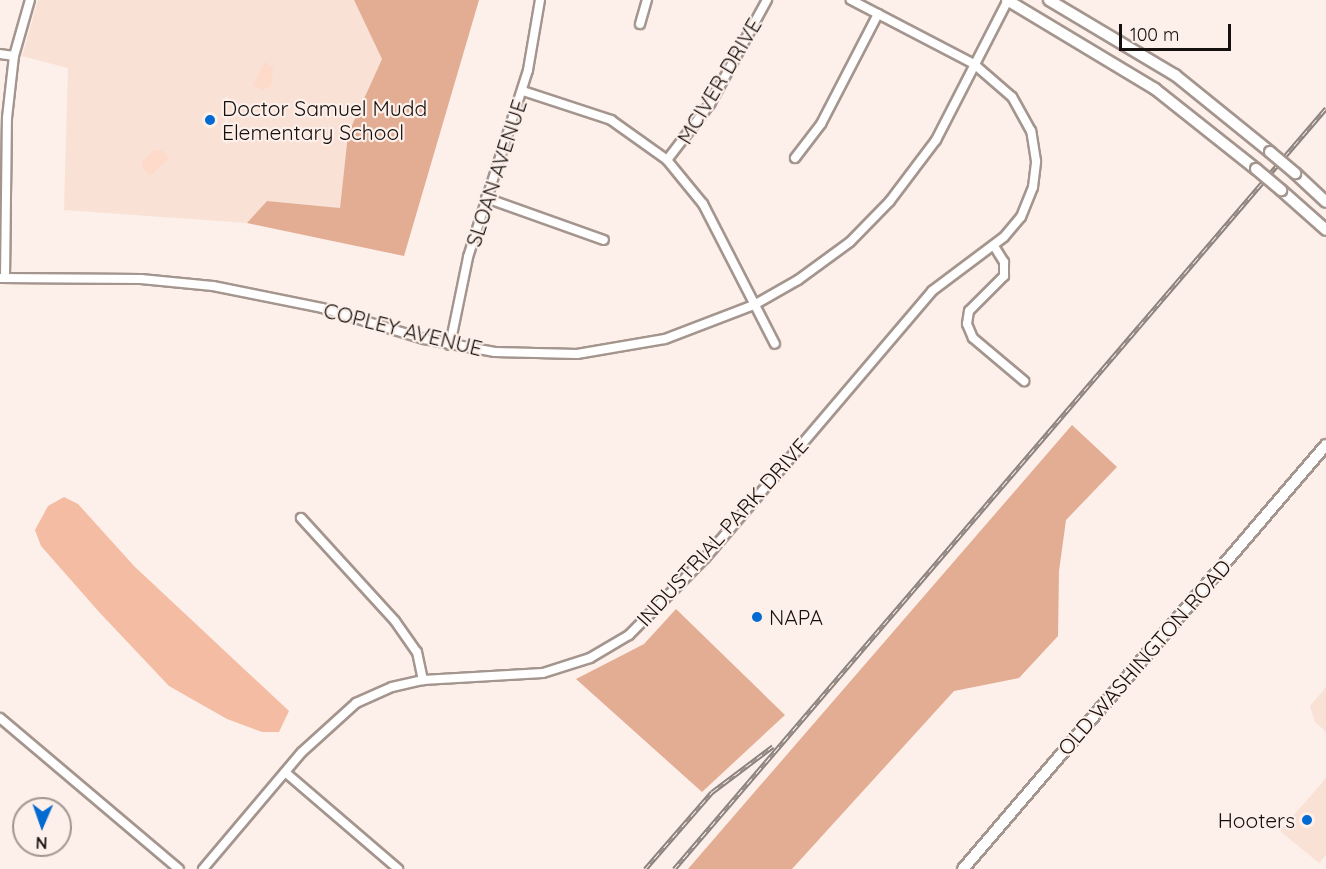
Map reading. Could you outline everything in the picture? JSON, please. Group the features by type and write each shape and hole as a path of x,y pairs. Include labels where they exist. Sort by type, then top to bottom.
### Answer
{"main road":[{"path":"1007,0 1155,89 1256,169 1326,230"},
{"path":"1049,0 1174,75 1270,152 1326,202"},
{"name":"OLD WASHINGTON ROAD","path":"963,869 1326,445"}],"street":[{"path":"2,278 5,153 14,56 30,0"},
{"name":"SLOAN AVENUE","path":"450,345 468,257 522,91 540,0"},
{"path":"640,24 647,0"},
{"name":"MCIVER DRIVE","path":"667,160 710,104 767,0"},
{"name":"INDUSTRIAL PARK DRIVE","path":"203,869 328,725 356,704 392,687 423,680 543,673 590,658 629,634 705,558 932,291 994,246 1025,210 1033,187 1035,153 1031,131 1017,104 991,75 974,64 851,0"},
{"name":"COPLEY AVENUE","path":"2,278 141,279 213,286 322,309 450,345 518,354 596,352 691,332 754,305 798,280 841,248 890,201 936,140 1007,0"},
{"path":"795,158 821,124 878,14"},
{"path":"0,54 14,56"},
{"path":"522,91 611,120 667,160 703,204 775,344"},
{"path":"486,198 604,240"},
{"path":"994,246 1004,262 1004,276 969,311 967,324 973,338 1024,381"},
{"path":"301,518 395,621 417,652 423,680"},
{"path":"0,718 179,869"},
{"path":"285,772 398,869"}],"shaded area":[{"name":"Doctor Samuel Mudd Elementary School","path":"38,0 354,0 383,57 348,134 340,209 267,201 247,223 64,210 68,68 22,56"},
{"path":"354,0 479,0 404,256 247,223 267,201 340,208 348,134 382,59"},
{"path":"264,62 273,67 271,86 263,90 253,86"},
{"path":"154,150 161,150 169,158 150,176 142,167 143,161"},
{"path":"1072,425 1117,467 1066,520 1059,571 1058,636 1019,678 954,691 792,869 688,869"},
{"path":"64,497 78,504 134,566 289,711 279,732 262,732 227,719 169,686 100,613 41,546 35,530 48,506"},
{"path":"676,609 785,715 702,792 576,679 644,644"},
{"path":"1326,687 1326,732 1315,722 1310,706"},
{"path":"1326,778 1326,855 1319,863 1280,831"}],"railway":[{"path":"674,869 1326,108"},
{"path":"645,869 712,792 773,746"}],"place":[{"name":"Doctor Samuel Mudd Elementary School","path":"210,120"},
{"name":"NAPA","path":"757,617"},
{"name":"Hooters","path":"1307,820"}]}
